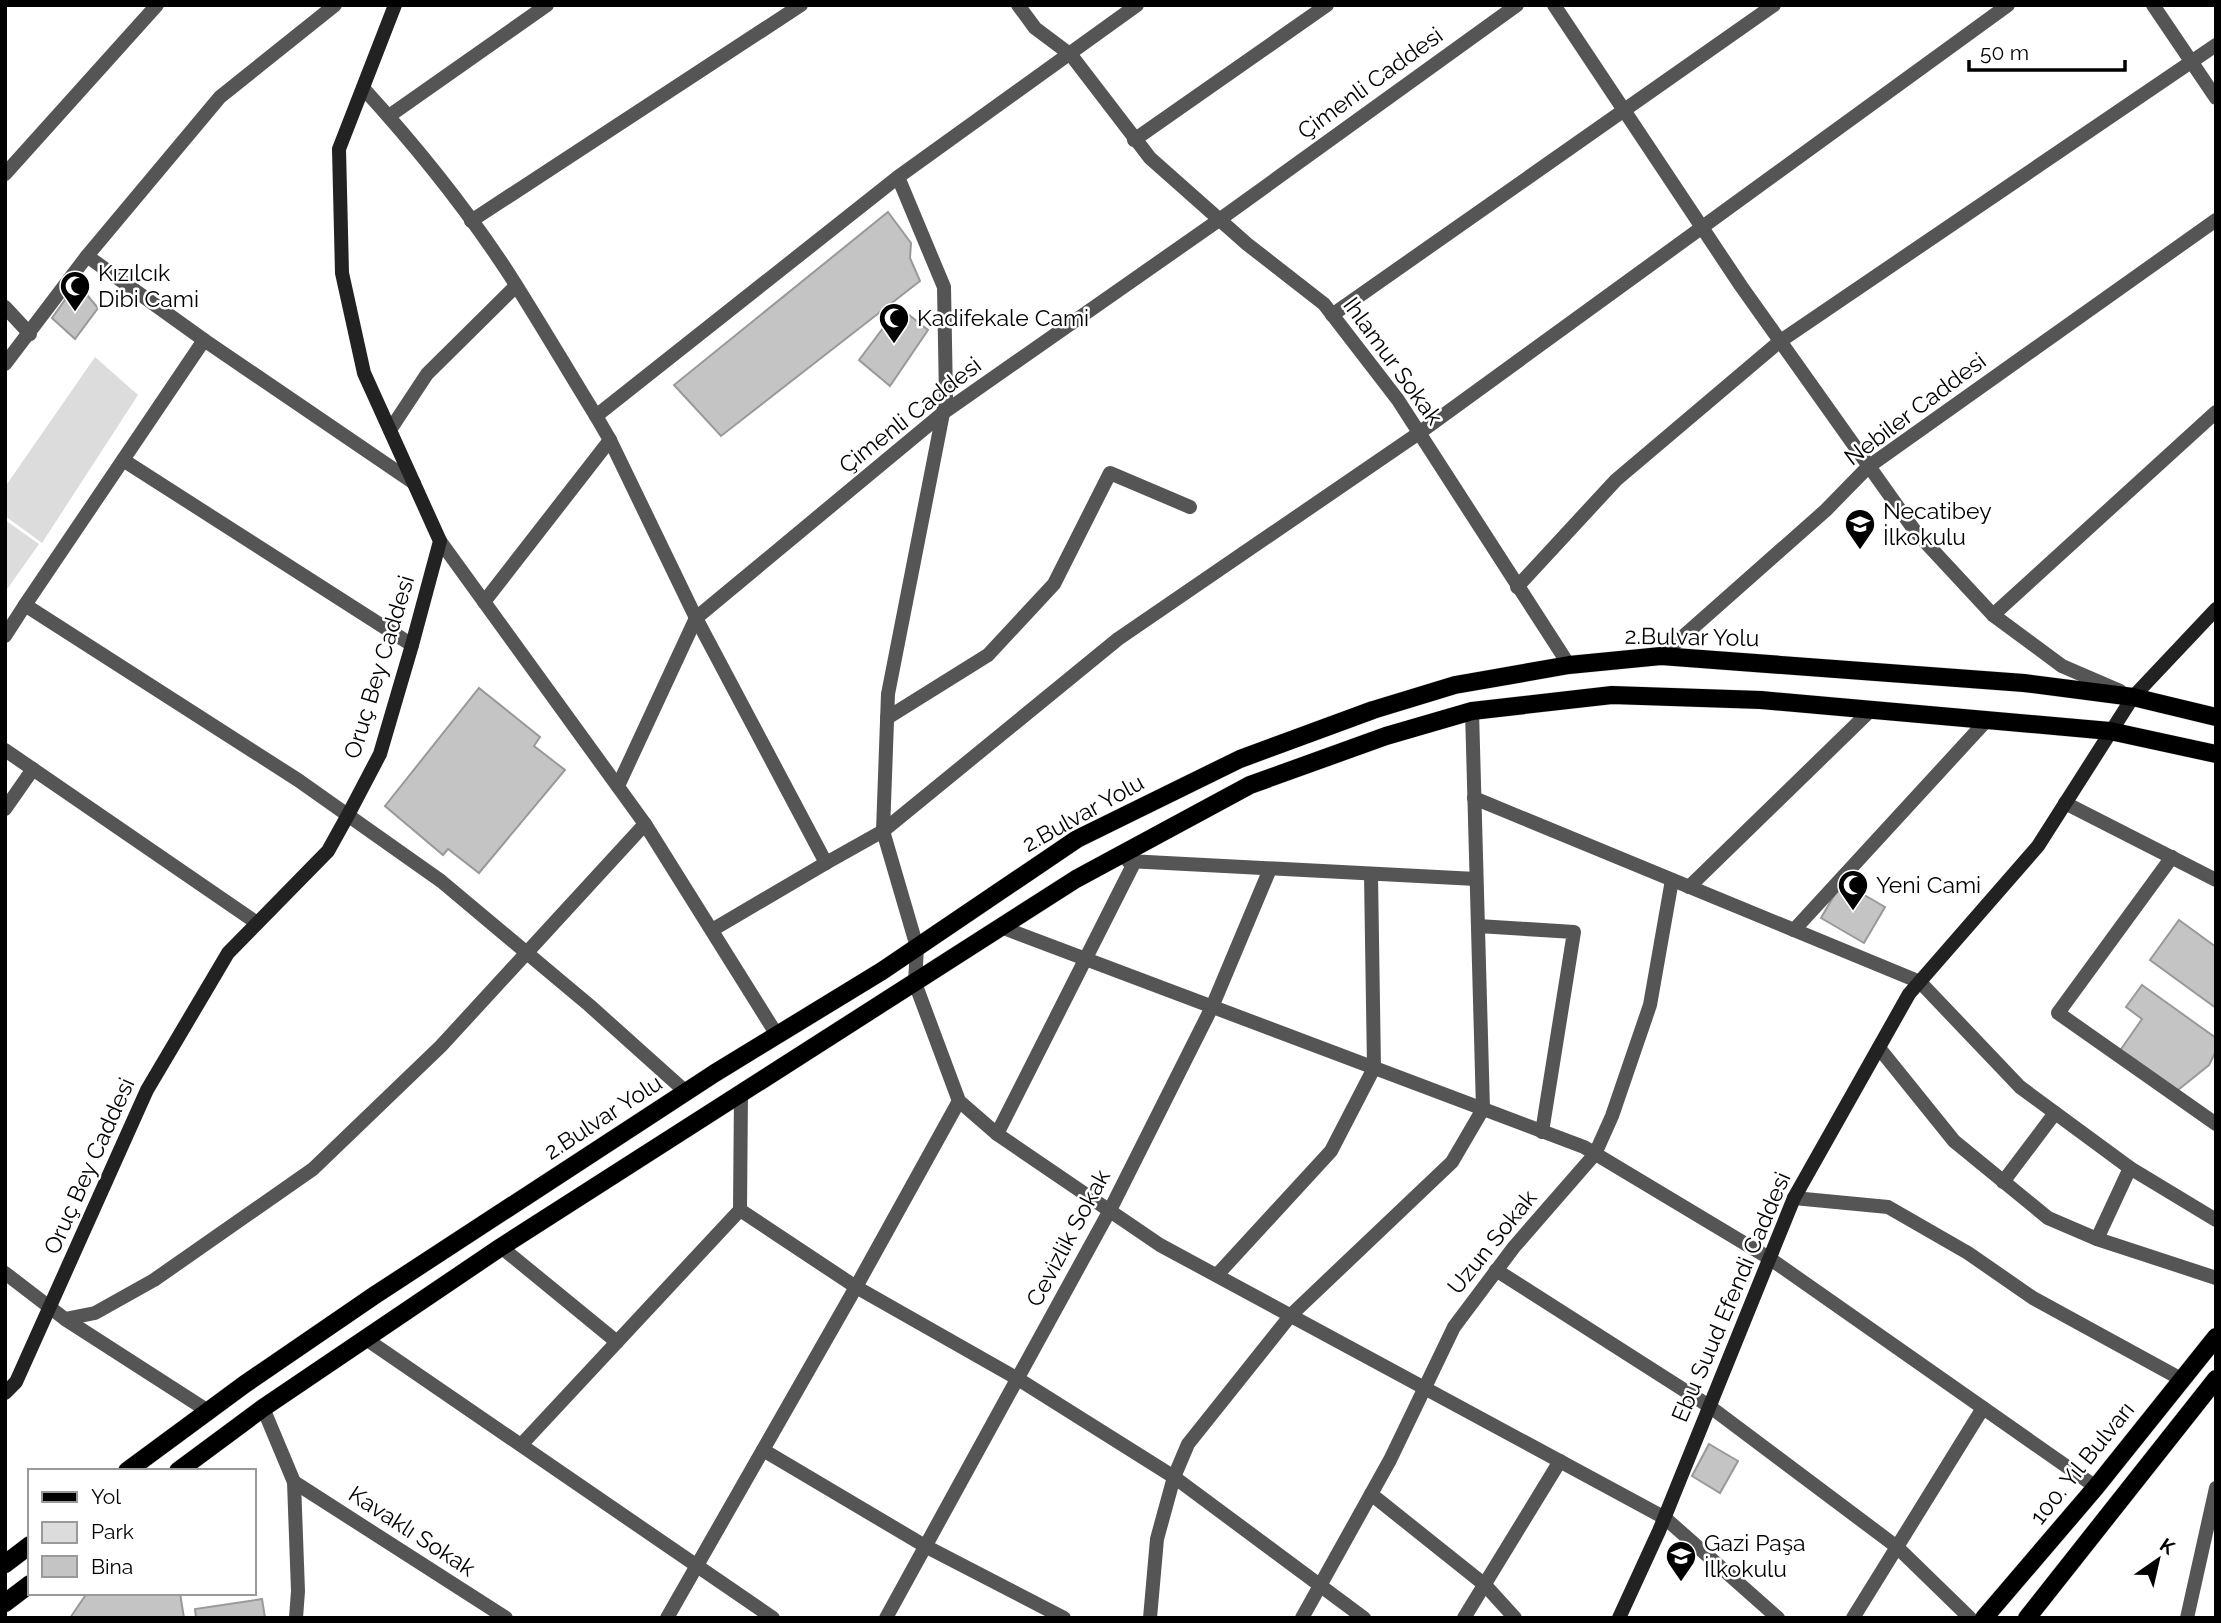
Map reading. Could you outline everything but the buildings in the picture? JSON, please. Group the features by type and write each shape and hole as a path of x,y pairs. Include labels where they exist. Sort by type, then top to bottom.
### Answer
{"main road":[{"path":"395,5 339,149 342,273 364,373 440,541"},
{"name":"Oruç Bey Caddesi","path":"5,1393 16,1382 147,1090 228,953 328,851 380,754 440,541"},
{"name":"Ebu Suud Efendi Caddesi","path":"1619,1618 1665,1518 1794,1198 1909,994 2038,846 2133,697 2216,609"},
{"name":"2.Bulvar Yolu","path":"130,1469 375,1295 686,1092 882,971 1077,839 1240,759 1373,710 1455,685 1569,665 1661,656 2010,682 2133,697 2216,717"},
{"path":"181,1469 263,1408 500,1248 1076,879 1250,785 1386,736 1472,711 1612,695 1761,700 2110,731 2216,754"},
{"name":"100. Yıl Bulvarı","path":"1984,1618 2096,1487 2216,1337"},
{"path":"2027,1618 2216,1379"},
{"path":"5,1564 28,1547"},
{"path":"5,1604 28,1586"}],"street":[{"path":"5,174 157,5"},
{"path":"5,364 87,256 220,97 335,5"},
{"path":"389,116 547,5"},
{"path":"471,220 801,5"},
{"name":"Ihlamur Sokak","path":"1018,5 1035,28 1071,55 1150,158 1219,220 1324,304 1398,400 1569,665"},
{"path":"596,416 898,177 1137,5"},
{"path":"1134,140 1327,5"},
{"name":"Çimenli Caddesi","path":"618,786 696,618 943,412 1219,220 1517,5"},
{"path":"1554,5 1779,342 1915,531 1993,615 2062,666 2133,697"},
{"path":"1332,315 1774,5"},
{"path":"712,930 883,831 1118,639 1419,433 2008,5"},
{"path":"2154,5 2216,98"},
{"path":"1517,587 1616,480 1779,342 2216,45"},
{"path":"363,88 389,116 471,220 516,286 596,416 696,618 826,863"},
{"path":"898,177 944,287 946,398 888,694 883,831 917,947 915,983 959,1101 997,1134 1160,1244 1665,1518 1778,1618"},
{"name":"Nebiler Caddesi","path":"1661,656 1826,510 1868,467 2216,220"},
{"path":"87,256 204,340 414,483"},
{"path":"390,430 427,374 516,286"},
{"path":"5,307 30,334"},
{"path":"5,636 204,340"},
{"path":"1993,615 2216,412"},
{"path":"484,601 610,440"},
{"path":"123,460 412,645"},
{"path":"887,718 988,655 1054,583 1110,473 1190,507"},
{"path":"440,541 645,824 777,1035"},
{"path":"25,605 299,780 441,881 686,1092"},
{"path":"1689,887 1871,710"},
{"path":"1150,1618 1157,1539 1174,1477 1188,1444 1291,1315 1452,1162 1483,1109 1472,711"},
{"path":"1794,930 1987,720"},
{"path":"5,750 257,923"},
{"path":"5,809 33,769"},
{"path":"1474,798 1920,982 2020,1087 2130,1168 2216,1220"},
{"path":"2065,803 2216,880"},
{"path":"65,1319 95,1313 154,1280 313,1169 441,1046 645,824"},
{"path":"2172,857 2058,1013 2216,1124"},
{"path":"1110,860 1476,879"},
{"path":"997,1134 1135,861"},
{"name":"Cevizlik Sokak","path":"886,1618 1110,1210 1212,1007 1270,869"},
{"path":"1217,1275 1331,1151 1374,1068 1371,874"},
{"name":"Uzun Sokak","path":"1302,1618 1371,1494 1454,1327 1496,1270 1595,1154 1612,1116 1650,1005 1672,880"},
{"path":"1478,926 1574,932 1542,1132"},
{"path":"1001,927 1584,1147 1769,1258 2096,1487"},
{"path":"1879,1048 1954,1141 2048,1218 2097,1239 2216,1278"},
{"path":"521,1445 740,1210 741,1093"},
{"path":"667,1618 959,1101"},
{"path":"2003,1182 2055,1113"},
{"path":"2097,1239 2130,1168"},
{"path":"1794,1198 1888,1207 1968,1252 2033,1298 2181,1379"},
{"path":"740,1210 856,1287 1018,1379 1174,1477 1364,1618"},
{"path":"500,1248 617,1342"},
{"path":"1496,1270 1709,1406 1897,1547 1970,1618"},
{"path":"5,1273 50,1309 208,1411"},
{"path":"366,1339 773,1618"},
{"path":"263,1408 294,1482 298,1591 296,1618"},
{"path":"1853,1618 1983,1408"},
{"path":"763,1450 925,1546 1064,1618"},
{"path":"1464,1618 1560,1461"},
{"name":"Kavaklı Sokak","path":"294,1482 506,1618"},
{"path":"2187,1618 2216,1488"},
{"path":"1371,1494 1485,1585 1515,1618"}],"green space":[{"path":"95,357 138,395 42,543 5,516 5,487"},
{"path":"5,520 39,544 5,592"}],"place":[{"name":"Kızılcık Dibi Cami","path":"75,313"},
{"name":"Kadifekale Cami","path":"894,345"},
{"name":"Necatibey İlkokulu","path":"1860,551"},
{"name":"Yeni Cami","path":"1853,912"},
{"name":"Gazi Paşa İlkokulu","path":"1681,1583"}]}
